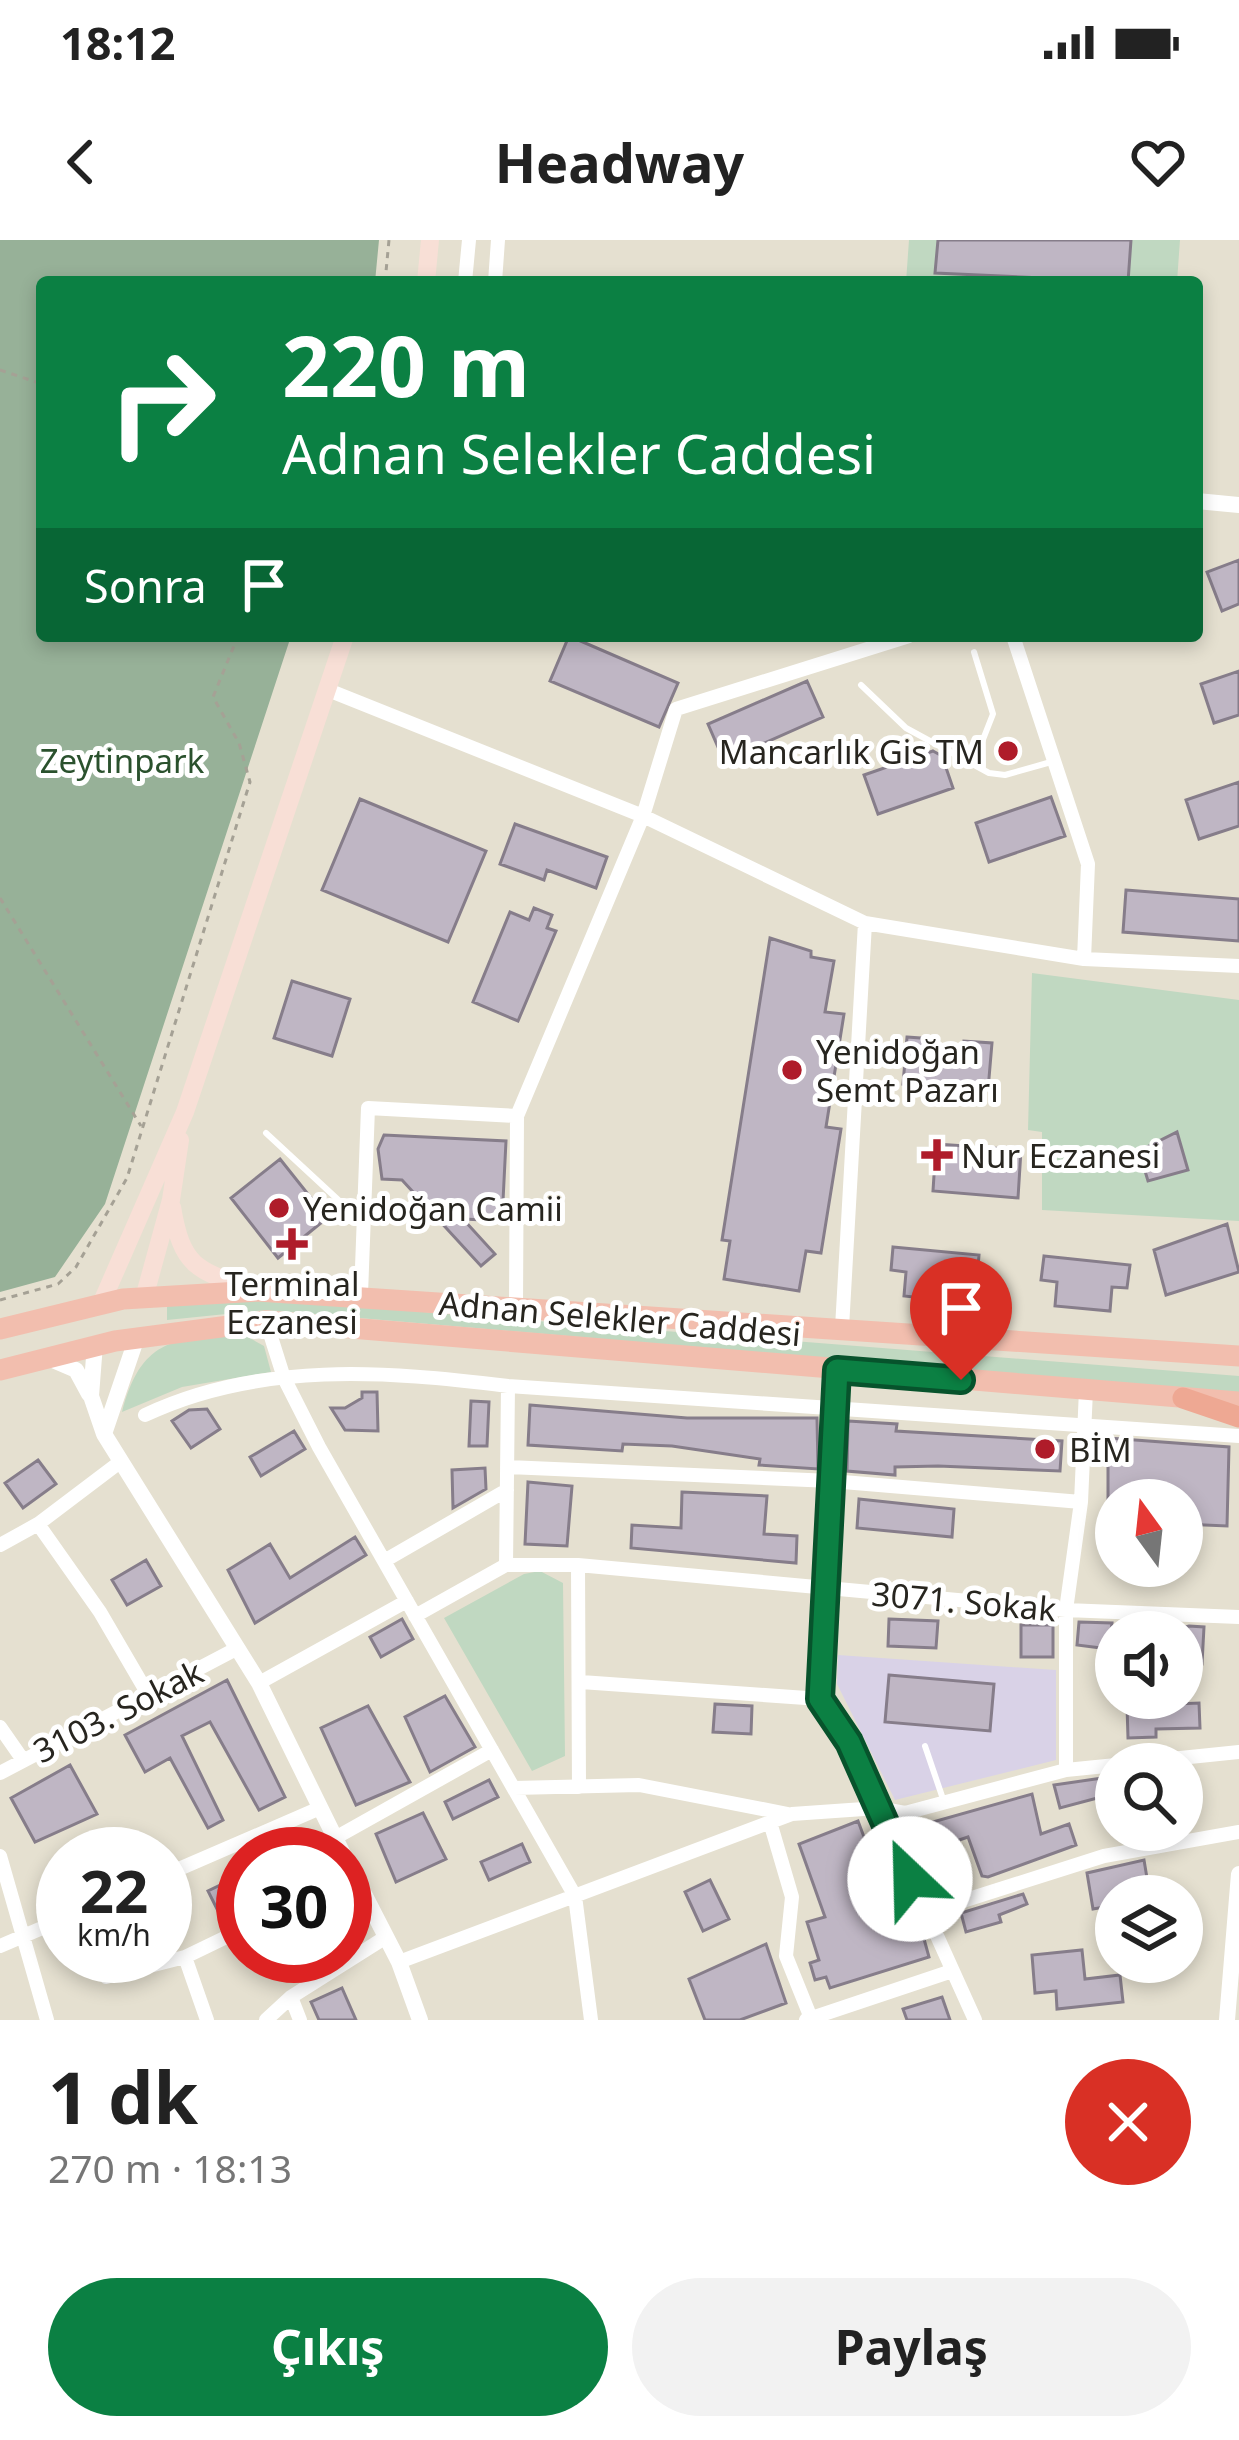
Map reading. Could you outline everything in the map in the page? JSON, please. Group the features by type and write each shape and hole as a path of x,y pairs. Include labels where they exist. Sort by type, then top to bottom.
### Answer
{"highway":[{"path":"1183,1398 1239,1417"}],"main road":[{"path":"427,276 430,240"},
{"name":"Adnan Selekler Caddesi","path":"101,1304 185,1112 343,642"},
{"name":"Adnan Selekler Caddesi","path":"144,1298 171,1200 185,1112"},
{"name":"Adnan Selekler Caddesi","path":"171,1200 178,1243 197,1268 258,1291"},
{"name":"Adnan Selekler Caddesi","path":"0,1330 101,1304 258,1291 361,1294 1239,1356"},
{"path":"137,1337 144,1298"},
{"path":"95,1344 101,1304"},
{"name":"Adnan Selekler Caddesi","path":"0,1370 95,1344 266,1321 1239,1402"}],"street":[{"path":"466,276 469,240"},
{"path":"495,276 498,240"},
{"path":"1203,502 1239,505"},
{"path":"516,1305 517,1116 643,816 676,709 890,642"},
{"path":"1015,642 1088,865 1084,959"},
{"path":"328,690 643,816 865,923 1084,959 1239,966"},
{"path":"842,1328 865,923"},
{"path":"361,1294 368,1108 517,1116"},
{"path":"266,1321 284,1378 575,1896 591,2020"},
{"path":"104,1435 137,1337"},
{"path":"91,1396 95,1344"},
{"path":"41,1357 76,1370 104,1435 259,1683 330,1827"},
{"path":"837,1370 820,1699 849,1742 975,2020"},
{"path":"146,1414 186,1396 284,1378 390,1371 508,1386 1239,1436"},
{"path":"416,1616 506,1564 508,1386"},
{"path":"1066,1770 1066,1610 1081,1502 1086,1390"},
{"path":"0,1545 38,1524 120,1462"},
{"path":"507,1467 831,1481 1081,1502"},
{"path":"384,1561 507,1490"},
{"path":"38,1524 100,1612 149,1696"},
{"name":"3071. Sokak","path":"506,1564 578,1565 1066,1610 1239,1617"},
{"path":"578,1565 579,1787"},
{"path":"259,1683 407,1601"},
{"name":"3103. Sokak","path":"0,1773 236,1649"},
{"path":"581,1682 820,1699"},
{"path":"0,1727 22,1760"},
{"path":"372,1829 492,1750"},
{"path":"1203,1756 1239,1752"},
{"path":"514,1788 639,1785 792,1814 878,1808 905,1814 1066,1770 1095,1767"},
{"path":"192,1863 320,1808"},
{"path":"400,1962 792,1814"},
{"path":"770,1822 792,1897 786,1956 808,2019 952,1971"},
{"path":"926,1913 1104,1856 1239,1832"},
{"path":"0,1856 46,2020"},
{"path":"1226,2020 1239,1874"},
{"path":"372,1914 400,1962 420,2020"},
{"path":"0,1946 36,1930"},
{"path":"266,2020 291,1997 386,1937"},
{"path":"192,1977 207,2020"},
{"path":"291,1997 300,2020"}],"lane":[{"path":"974,652 992,714 982,742 983,769"},
{"path":"862,685 876,704 906,728 983,769 1004,776 1054,761"},
{"path":"266,1133 364,1224"},
{"path":"925,1746 945,1802"}],"path":[{"path":"386,276 389,240"},
{"path":"0,370 36,382"},
{"path":"0,1300 58,1283 76,1267 127,1178 250,782 239,743 213,698 236,642"},
{"path":"0,898 143,1128"}],"shaded area":[{"path":"838,1655 1056,1670 1056,1760 895,1800 837,1684"}],"green space":[{"name":"Zeytinpark","path":"0,240 379,240 376,276 36,276 36,642 289,642 105,1204 55,1277 0,1292"},
{"path":"909,240 1180,240 1177,276 906,276"},
{"path":"1032,973 1239,1000 1239,1221 1042,1210 1042,1132 1028,1130"},
{"path":"167,1300 270,1300 1239,1376 1239,1394 267,1310 167,1320"},
{"path":"239,1332 264,1346 271,1372 182,1387 122,1412 139,1370 162,1348 195,1337"},
{"path":"540,1571 563,1583 565,1756 532,1771 444,1618 524,1574"}],"building":[{"path":"938,240 1131,240 1128,276 935,273"},
{"path":"1239,560 1239,604 1222,611 1207,572"},
{"path":"566,642 583,642 678,683 659,727 550,681"},
{"path":"1239,671 1239,715 1214,723 1201,684"},
{"path":"807,681 823,717 724,761 708,724"},
{"path":"933,751 942,756 953,788 878,814 864,775"},
{"path":"1239,782 1239,826 1199,839 1186,800"},
{"path":"1051,797 1065,836 989,862 976,823"},
{"path":"360,799 486,851 448,942 322,890"},
{"path":"515,824 607,857 596,888 547,870 544,880 500,864"},
{"path":"1126,890 1239,899 1239,941 1123,932"},
{"path":"534,908 552,915 547,928 556,931 518,1021 473,1002 510,912 529,920"},
{"name":"Yenidoğan Semt Pazarı","path":"770,938 811,951 811,957 834,961 825,1012 844,1014 826,1127 841,1129 821,1253 806,1251 799,1291 724,1279 730,1241 722,1240"},
{"path":"292,981 350,999 332,1056 274,1038"},
{"path":"907,1037 934,1039 934,1049 964,1052 964,1041 992,1043 988,1090 903,1084"},
{"path":"1177,1132 1188,1170 1148,1181 1139,1151"},
{"path":"384,1135 506,1141 502,1221 463,1219 495,1254 481,1266 402,1180 382,1179 378,1149"},
{"path":"936,1144 964,1146 963,1157 993,1159 994,1148 1021,1150 1018,1198 933,1191"},
{"name":"Yenidoğan Camii","path":"280,1159 327,1218 278,1258 231,1198"},
{"path":"1227,1224 1239,1272 1166,1295 1154,1250"},
{"path":"893,1247 979,1255 977,1279 961,1277 959,1302 904,1296 906,1272 891,1270"},
{"path":"1044,1256 1130,1265 1127,1288 1112,1287 1110,1311 1055,1306 1057,1282 1041,1280"},
{"path":"362,1392 377,1392 378,1431 345,1430 331,1408 345,1408 362,1398"},
{"path":"471,1401 489,1402 487,1446 469,1446"},
{"path":"530,1405 687,1418 817,1418 818,1469 759,1465 760,1459 672,1446 623,1444 622,1451 528,1445"},
{"path":"207,1409 220,1429 191,1448 172,1421 189,1410"},
{"path":"848,1421 897,1424 896,1431 1062,1441 1060,1471 938,1466 895,1467 895,1475 847,1471"},
{"path":"294,1431 305,1449 261,1476 250,1457"},
{"path":"1108,1438 1229,1447 1227,1526 1203,1525 1203,1479 1108,1479"},
{"path":"38,1460 56,1484 23,1508 5,1483"},
{"path":"485,1468 486,1489 453,1508 452,1470"},
{"path":"528,1482 572,1486 567,1546 525,1544"},
{"path":"682,1492 767,1496 764,1534 797,1536 796,1563 631,1548 632,1525 681,1528"},
{"path":"859,1499 954,1509 952,1537 857,1528"},
{"path":"355,1537 366,1555 255,1623 228,1570 270,1544 290,1578"},
{"path":"146,1560 161,1586 127,1605 112,1580"},
{"path":"402,1619 413,1639 381,1657 370,1637"},
{"path":"889,1619 938,1621 936,1648 888,1646"},
{"path":"1079,1622 1095,1622 1095,1647 1077,1645"},
{"path":"1021,1625 1053,1625 1053,1657 1021,1657"},
{"path":"889,1675 994,1684 990,1731 885,1722"},
{"path":"227,1680 285,1797 259,1810 210,1722 182,1736 223,1820 208,1828 170,1758 145,1772 125,1735"},
{"path":"445,1696 475,1747 430,1772 405,1717"},
{"path":"715,1704 752,1706 751,1734 713,1732"},
{"path":"368,1706 410,1782 356,1805 321,1728"},
{"path":"1127,1719 1200,1719 1200,1728 1156,1729 1156,1737 1128,1738"},
{"path":"70,1765 97,1814 68,1827 36,1827 35,1842 11,1798"},
{"path":"1095,1779 1095,1799 1060,1808 1054,1785"},
{"path":"489,1780 498,1797 453,1819 445,1802"},
{"path":"1032,1794 1041,1834 1069,1824 1076,1845 988,1877 982,1876 968,1837 924,1852 915,1827"},
{"path":"423,1813 446,1859 396,1882 376,1834"},
{"path":"858,1821 882,1885 888,1882 910,1925 921,1928 929,1957 830,1988 826,1977 815,1980 810,1963 819,1960 807,1922 825,1917 799,1844"},
{"path":"522,1844 530,1862 489,1880 481,1862"},
{"path":"1144,1860 1146,1875 1095,1875 1093,1909 1087,1873"},
{"path":"710,1880 729,1919 703,1931 685,1892"},
{"path":"1023,1894 1027,1904 999,1915 1001,1922 966,1932 961,1913"},
{"path":"766,1944 786,2003 740,2020 705,2020 689,1979"},
{"path":"1082,1950 1085,1979 1121,1983 1123,2002 1057,2009 1056,1991 1035,1993 1032,1955"},
{"path":"342,1988 356,2020 319,2020 311,2002"},
{"path":"942,1997 950,2020 907,2020 903,2009"}],"place":[{"name":"Mancarlık Gis TM","path":"1008,751"},
{"name":"Yenidoğan Semt Pazarı","path":"792,1070"},
{"name":"Nur Eczanesi","path":"937,1155"},
{"name":"Yenidoğan Camii","path":"279,1208"},
{"name":"Terminal Eczanesi","path":"292,1244"},
{"name":"BİM","path":"1045,1449"}],"route":[{"path":"910,1879 849,1742 820,1699 837,1370 961,1380"}]}
